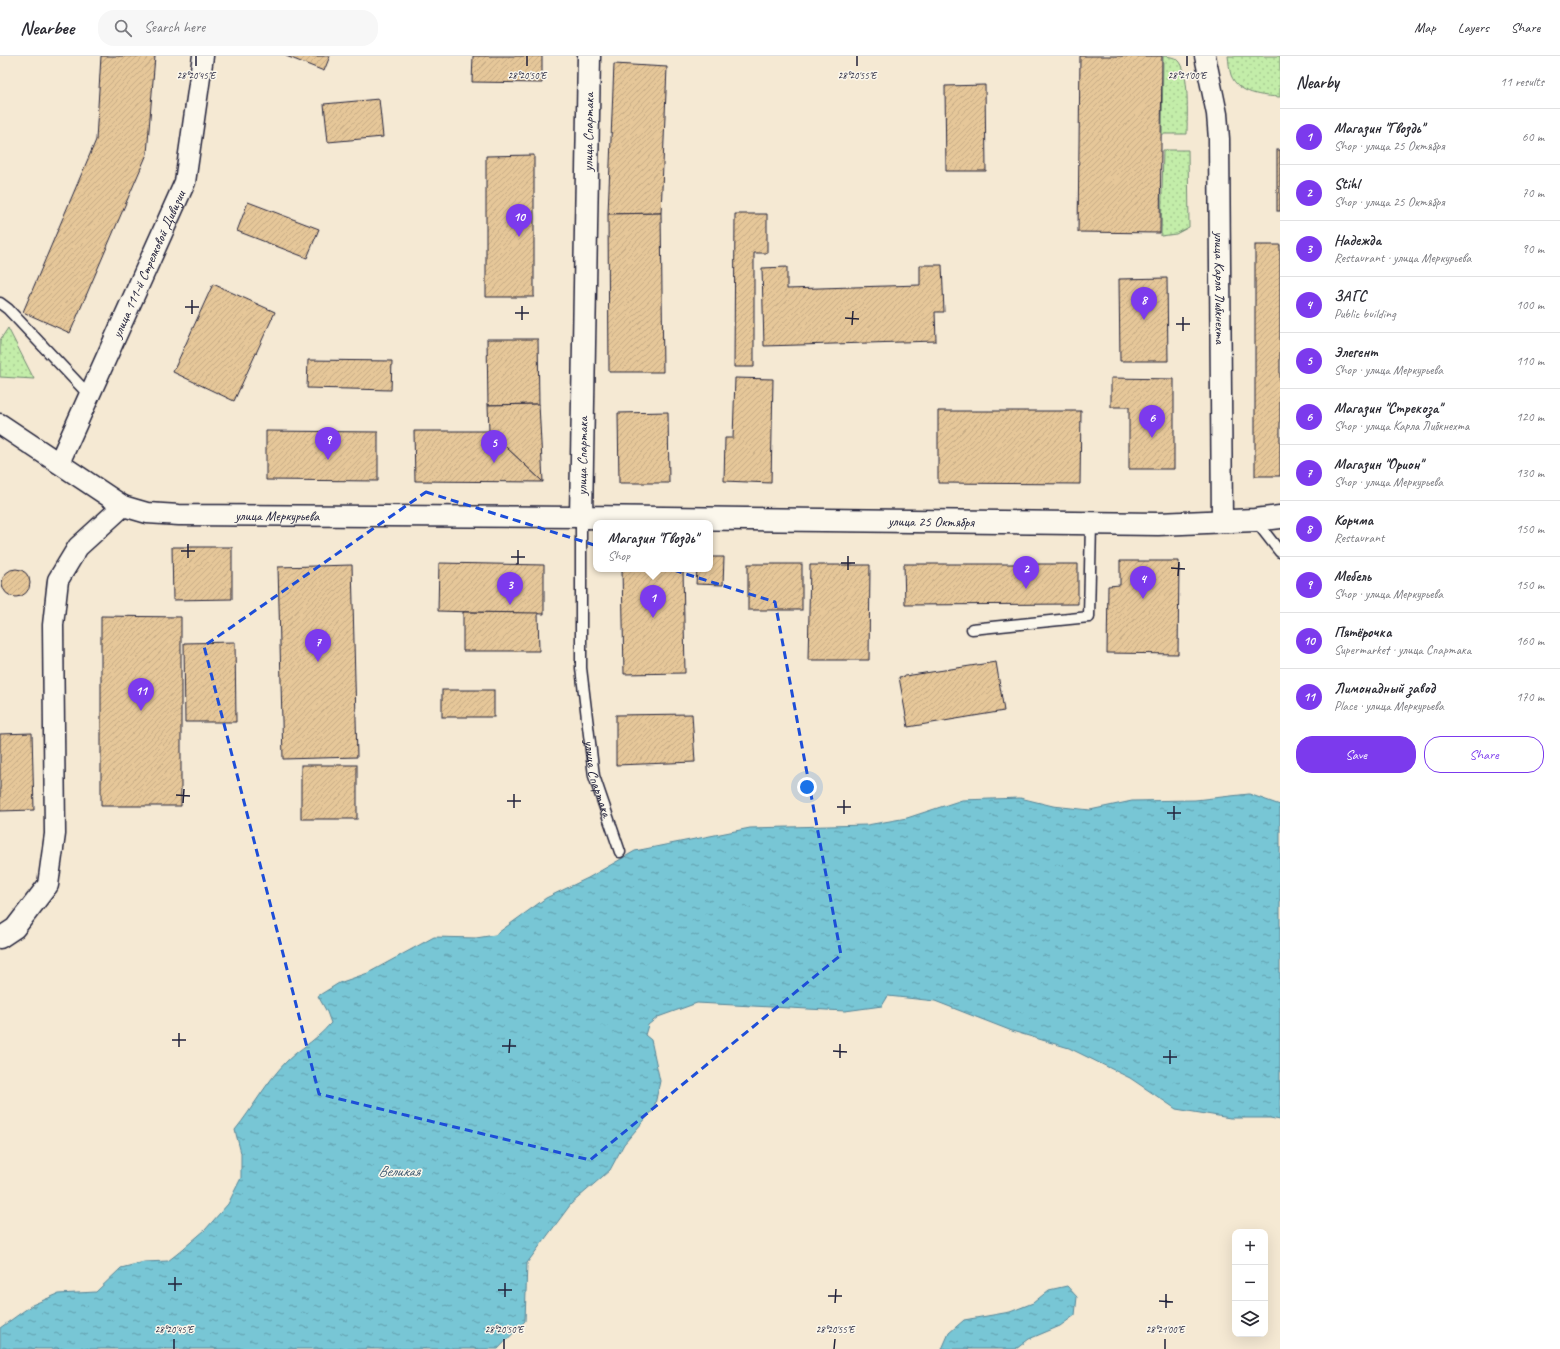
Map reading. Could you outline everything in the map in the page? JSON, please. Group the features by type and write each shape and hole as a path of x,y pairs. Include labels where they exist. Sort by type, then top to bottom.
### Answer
{"street":[{"name":"улица 111-й Стрелковой Дивизии","path":"59,463 185,182 203,56"},
{"name":"улица Спартака","path":"581,518 589,56"},
{"name":"улица Карла Либкнехта","path":"1205,56 1217,114 1219,139 1222,521"},
{"name":"улица Меркурьева","path":"0,424 122,506 147,513 179,515 581,518"},
{"path":"0,938 15,928 48,885 55,834 53,625 58,580 78,546 122,506"},
{"name":"улица 25 Октября","path":"581,518 1158,524 1255,520 1280,517"}],"lane":[{"path":"0,303 8,309 89,395"},
{"name":"улица Спартака","path":"581,518 582,676 594,776 620,852"},
{"path":"1255,520 1280,552"},
{"path":"972,629 1089,616 1091,523"}],"highlighted area":[{"path":"426,492 775,602 841,955 590,1160 319,1094 204,646"}],"green space":[{"path":"1163,56 1175,58 1182,65 1187,95 1187,134 1162,134"},
{"path":"1228,56 1280,56 1280,97 1259,95 1239,86 1231,75"},
{"path":"1163,150 1188,150 1189,227 1176,234 1161,236"},
{"path":"8,328 34,379 0,377 0,340"}],"water":[{"name":"Великая","path":"1249,794 1280,805 1280,1120 1270,1118 1230,1118 1176,1109 1130,1078 1069,1048 1012,1031 935,1001 888,996 882,1006 845,1011 697,1003 658,1017 648,1025 645,1035 651,1040 660,1081 654,1109 624,1144 610,1170 571,1204 527,1263 525,1321 498,1349 0,1349 0,1328 32,1305 58,1294 96,1292 121,1268 144,1262 168,1261 205,1230 228,1204 241,1178 241,1153 235,1130 279,1069 331,1023 318,996 339,983 368,973 434,937 476,938 495,935 546,898 588,878 635,851 750,828 867,825 907,818 962,800 1020,798 1053,806 1090,810 1132,801 1195,800"},
{"path":"1067,1286 1077,1297 1075,1315 1060,1326 1029,1339 1016,1349 942,1349 949,1333 964,1320 1010,1312 1033,1303 1049,1290"}],"building":[{"path":"101,56 155,56 147,154 70,333 23,312 96,140"},
{"path":"286,56 330,56 324,71"},
{"path":"473,56 542,56 542,83 472,82"},
{"path":"1080,56 1162,56 1160,233 1078,232"},
{"path":"614,64 667,67 661,213 608,214"},
{"path":"985,85 986,171 946,171 945,86"},
{"path":"379,99 383,137 328,142 324,104"},
{"path":"1277,150 1280,150 1280,211 1277,211"},
{"path":"534,155 534,297 486,297 486,156"},
{"path":"248,202 319,229 307,258 237,231"},
{"path":"661,213 663,372 609,372 608,214"},
{"path":"735,214 767,214 767,253 754,253 754,367 734,367"},
{"path":"1255,245 1280,245 1280,476 1255,476"},
{"path":"920,265 942,265 944,312 935,312 936,341 764,346 762,268 787,267 787,289 920,285"},
{"path":"1167,278 1168,361 1120,361 1119,279"},
{"path":"213,284 275,312 234,401 173,372"},
{"path":"487,339 538,339 539,404 488,405"},
{"path":"308,360 392,361 391,390 307,388"},
{"path":"735,378 773,379 771,483 724,481 725,438 733,438"},
{"path":"1111,378 1174,379 1174,469 1129,469 1129,407 1111,407"},
{"path":"539,404 543,482 489,431 488,405"},
{"path":"938,411 1081,411 1080,484 938,483"},
{"path":"668,412 669,483 619,483 618,413"},
{"path":"266,431 378,432 378,481 266,480"},
{"path":"414,431 489,431 543,482 415,481"},
{"path":"172,547 232,547 232,599 173,600"},
{"path":"713,557 724,557 723,585 696,584 697,572 713,572"},
{"path":"1120,561 1179,561 1178,654 1107,653 1108,586 1120,585"},
{"path":"439,563 544,565 544,614 438,611"},
{"path":"748,564 802,564 802,610 748,610"},
{"path":"904,564 1078,564 1078,604 905,605"},
{"path":"352,565 357,757 283,759 278,567"},
{"path":"810,565 870,565 869,660 808,660"},
{"path":"16,569 26,573 30,583 26,593 16,597 6,593 2,583 6,573"},
{"path":"622,572 683,572 685,673 624,674"},
{"path":"463,612 538,613 539,651 463,651"},
{"path":"101,616 181,617 181,806 101,806"},
{"path":"235,642 236,722 185,722 184,643"},
{"path":"996,662 1004,711 908,727 899,677"},
{"path":"442,690 494,690 494,717 442,717"},
{"path":"692,714 695,762 616,765 616,715"},
{"path":"32,733 34,810 0,811 0,734"},
{"path":"301,765 357,765 357,819 301,819"}],"place":[{"name":"Пятёрочка","path":"519,237"},
{"name":"Корчма","path":"1144,320"},
{"name":"Магазин \"Стрекоза\"","path":"1152,438"},
{"name":"Мебель","path":"328,460"},
{"name":"Элегент","path":"494,463"},
{"name":"Stihl","path":"1026,589"},
{"name":"ЗАГС","path":"1143,599"},
{"name":"Надежда","path":"510,605"},
{"name":"Магазин \"Гвоздь\"","path":"653,618"},
{"name":"Магазин \"Орион\"","path":"318,662"},
{"name":"Лимонадный завод","path":"141,711"}]}
